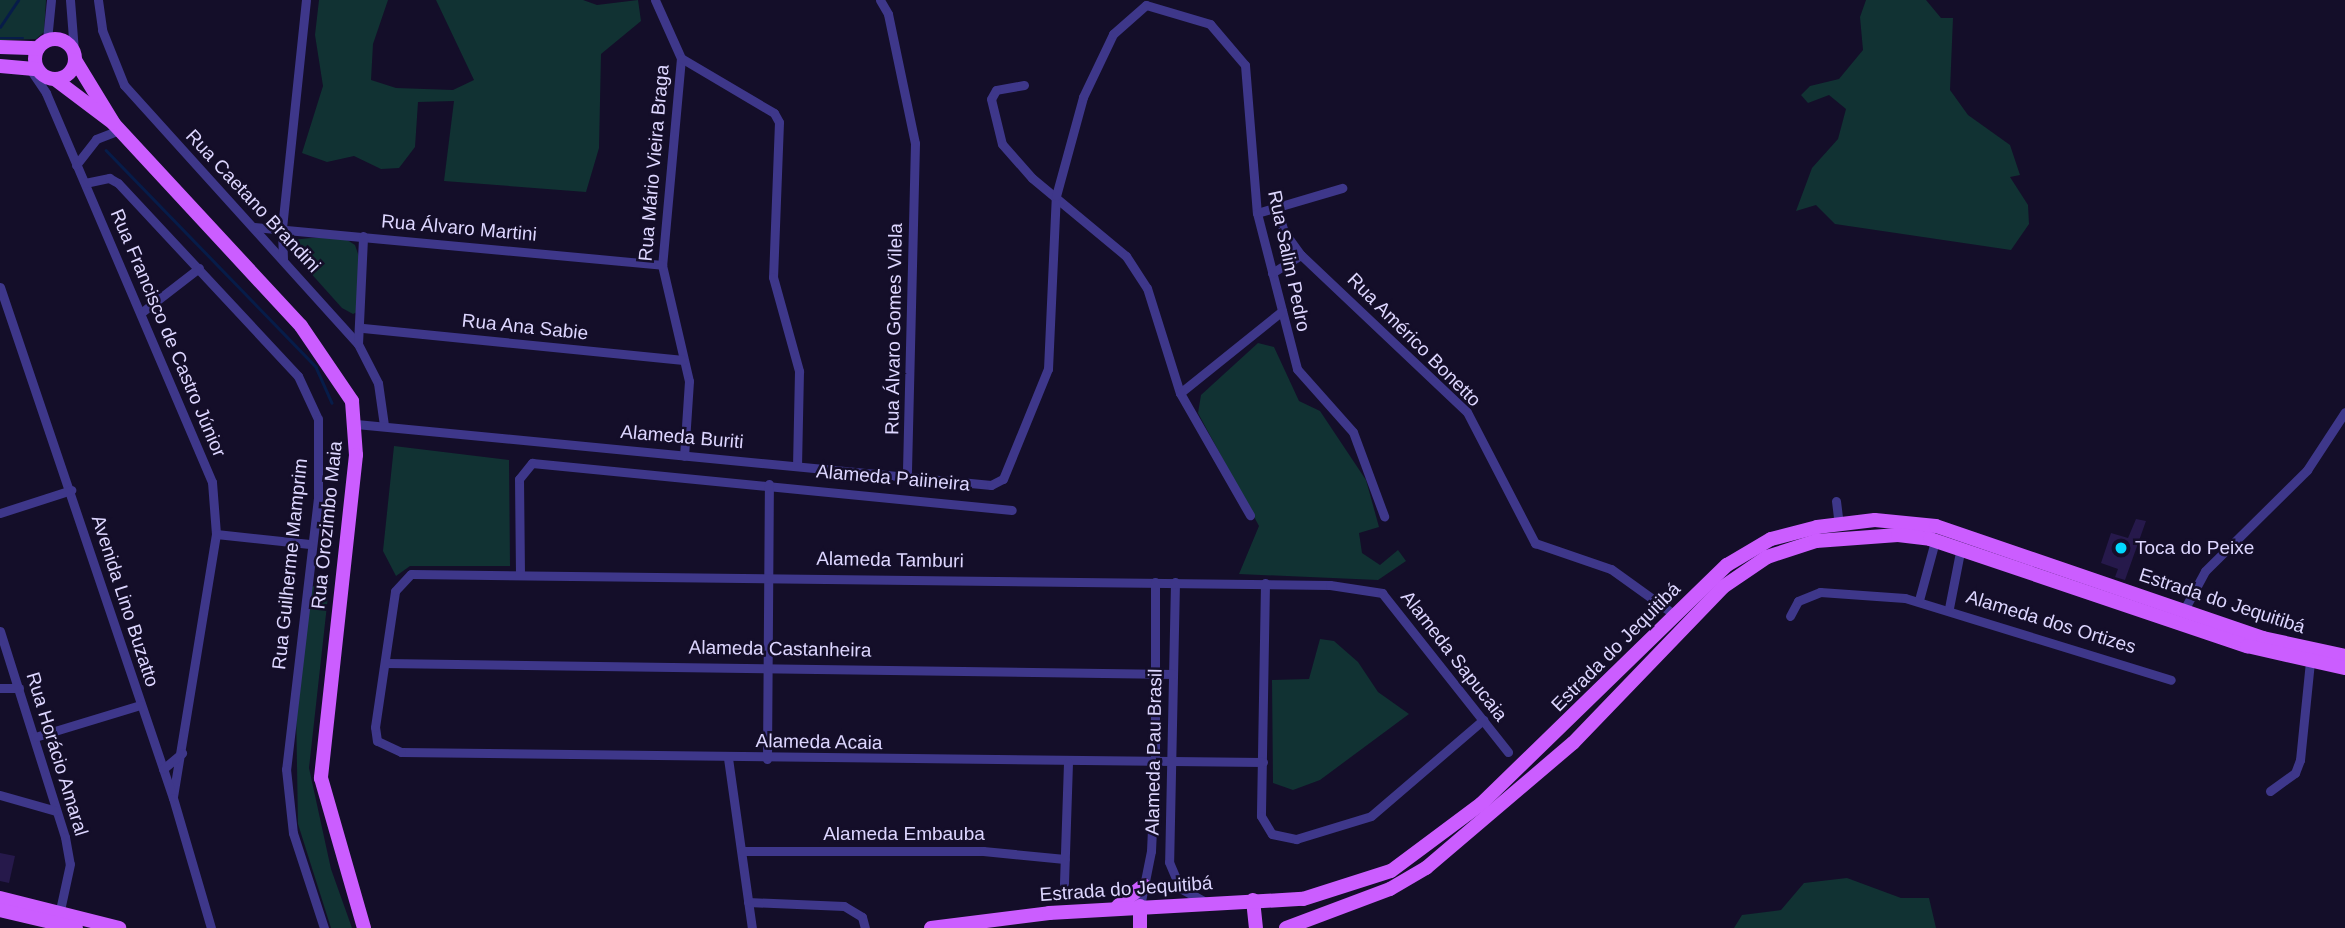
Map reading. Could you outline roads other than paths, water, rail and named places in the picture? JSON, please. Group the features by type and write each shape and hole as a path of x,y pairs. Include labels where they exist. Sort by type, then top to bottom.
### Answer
{"main road":[{"path":"0,47 42,44 61,39 75,55 71,72 56,80 32,68 0,66"},
{"path":"32,68 42,44"},
{"name":"Rua Orozimbo Maia","path":"75,55 116,127"},
{"name":"Rua Orozimbo Maia","path":"56,80 116,127 198,209 321,349 348,391 356,424 321,778 364,928"},
{"name":"Estrada do Jequitibá","path":"932,928 967,920 1107,911 1140,906 1303,899 1349,888 1431,847 1564,726 1675,615 1746,551 1785,534 1839,524 1898,520 1936,526 2263,638 2345,656"},
{"name":"Estrada do Jequitibá","path":"1286,928 1390,889 1462,841 1573,743 1714,596 1751,566 1816,541 1898,535 1961,547 2247,646 2345,668"},
{"path":"1107,911 1130,900 1144,885"},
{"path":"0,898 76,928"},
{"path":"1253,900 1256,928"},
{"path":"1140,906 1140,928"},
{"path":"0,909 55,921 119,928"}],"street":[{"path":"42,44 51,0"},
{"path":"70,0 75,55"},
{"name":"Rua Caetano Brandini","path":"98,0 102,30 124,85 358,344 378,383 384,425"},
{"path":"284,259 282,228 306,0"},
{"name":"Rua Mário Vieira Braga","path":"655,0 681,58 662,265 690,403 684,456"},
{"name":"Rua Álvaro Gomes Vilela","path":"880,0 888,14 910,109 915,183 908,477"},
{"path":"1056,196 1093,70 1113,34 1145,2"},
{"name":"Rua Salim Pedro","path":"1145,2 1210,24 1245,65 1257,214 1297,369 1353,432 1384,516"},
{"path":"681,58 774,113 781,146 773,276 799,371 797,464"},
{"name":"Rua Francisco de Castro Júnior","path":"32,68 46,93 142,312 212,482 216,534 173,798"},
{"path":"1024,85 996,90 993,120 1018,164 1126,256 1147,288 1180,393 1250,515"},
{"path":"76,165 96,139 116,127"},
{"name":"Rua Guilherme Mamprim","path":"85,183 109,178 118,183 298,376 312,401 320,459 309,544 286,790 293,833 324,928"},
{"path":"1257,214 1342,188"},
{"name":"Alameda Buriti","path":"356,424 684,456 797,464 991,485 1003,479 1048,369 1056,196"},
{"name":"Rua Américo Bonetto","path":"1278,209 1284,232 1301,255 1467,412 1535,543 1611,569 1675,615"},
{"name":"Rua Álvaro Martini","path":"254,227 662,265"},
{"path":"358,344 363,328 363,236"},
{"path":"1272,274 1301,255"},
{"path":"142,312 199,268"},
{"name":"Avenida Lino Buzatto","path":"0,287 71,490 173,798 211,928"},
{"path":"1180,393 1282,311"},
{"name":"Rua Ana Sabie","path":"363,328 683,360"},
{"path":"2184,610 2205,571 2307,470 2345,412"},
{"name":"Alameda Paiineira","path":"520,574 519,480 524,470 532,463 557,462 1012,510"},
{"path":"767,759 769,484"},
{"path":"0,513 71,490"},
{"path":"1836,501 1839,524"},
{"path":"216,534 309,544"},
{"path":"1919,600 1935,541"},
{"path":"1949,608 1961,547"},
{"name":"Alameda Tamburi","path":"385,663 397,584 411,574 1265,583 1368,587"},
{"name":"Alameda Pau Brasil","path":"1140,906 1150,860 1155,762 1155,582"},
{"name":"Alameda Pau Brasil","path":"1175,582 1169,862 1180,888 1208,903"},
{"path":"1265,583 1264,824 1278,838 1296,839 1371,816 1483,720"},
{"name":"Alameda Sapucaia","path":"1368,587 1391,604 1508,752"},
{"name":"Alameda dos Ortizes","path":"1790,616 1798,601 1820,592 1854,590 1919,600 2171,680"},
{"name":"Rua Horácio Amaral","path":"0,631 35,737 70,864 55,921"},
{"path":"2270,791 2295,773 2300,760 2311,661"},
{"name":"Alameda Castanheira","path":"385,663 1173,674"},
{"name":"Alameda Acaia","path":"385,663 377,741 401,752 1171,764 1263,762"},
{"path":"0,688 19,688"},
{"path":"35,737 140,705"},
{"path":"163,769 182,753"},
{"path":"728,758 752,928"},
{"path":"1064,883 1068,762"},
{"path":"0,795 56,811"},
{"name":"Alameda Embauba","path":"742,851 983,851 1065,859"},
{"path":"1150,860 1169,862"},
{"path":"748,902 855,911 865,928"}],"waterway":[{"path":"0,27 18,0"},
{"path":"0,38 23,38"},
{"path":"106,150 316,367 332,403"}],"place":[{"name":"Toca do Peixe","path":"2121,548"}]}
